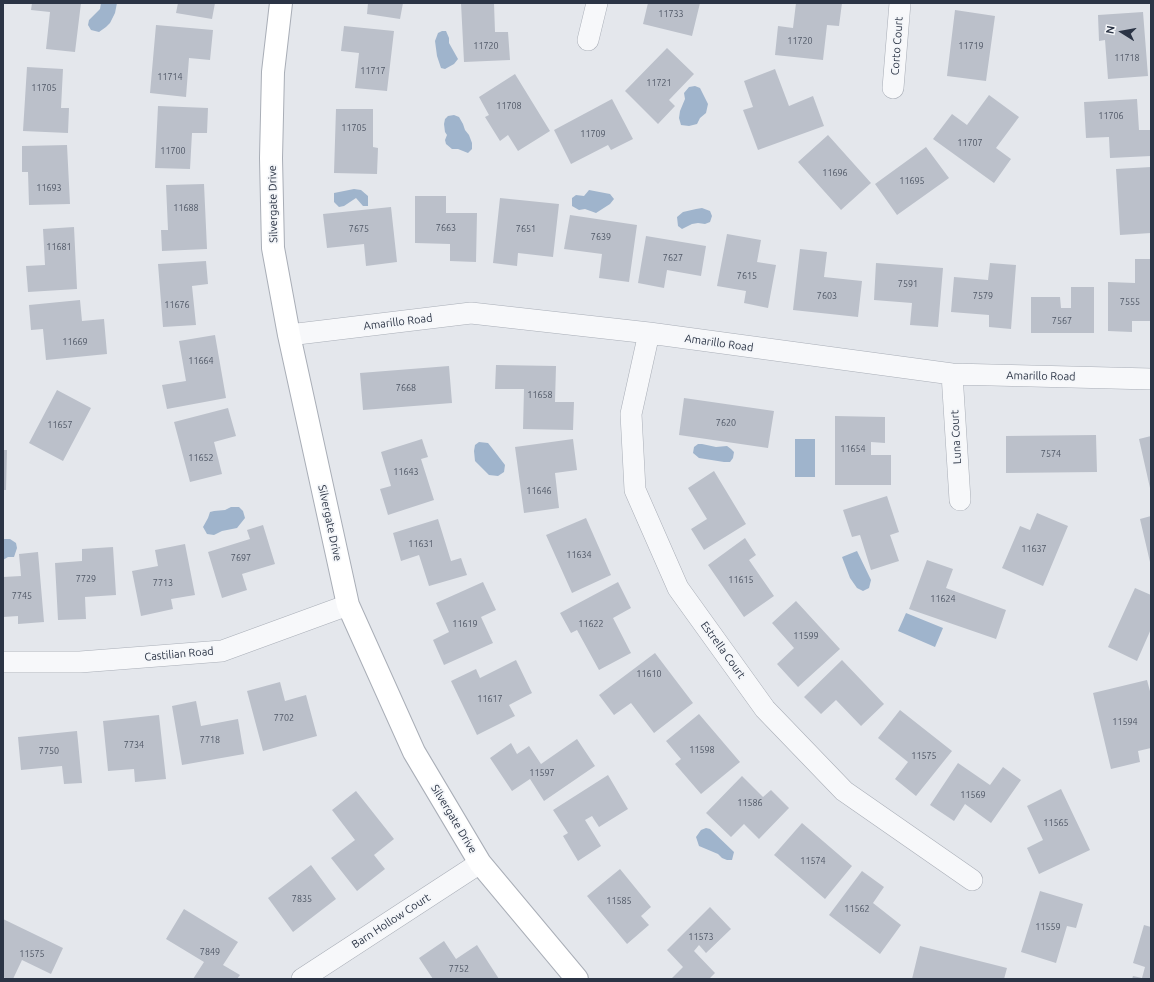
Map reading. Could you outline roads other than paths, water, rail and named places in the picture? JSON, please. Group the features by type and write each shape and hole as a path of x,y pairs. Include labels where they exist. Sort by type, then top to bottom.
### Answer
{"street":[{"name":"Silvergate Drive","path":"281,3 273,72 273,248 289,335 348,605 414,752 480,863 577,979"},
{"path":"588,40 597,3"},
{"name":"Corto Court","path":"894,88 900,3"},
{"name":"Amarillo Road","path":"289,335 472,313 649,333 952,374 1151,378"},
{"name":"Estrella Court","path":"649,333 630,414 635,490 678,588 765,709 844,791 972,880"},
{"name":"Luna Court","path":"952,374 960,500"},
{"name":"Castilian Road","path":"3,662 80,662 222,651 348,605"},
{"name":"Barn Hollow Court","path":"302,979 480,863"}],"water":[{"path":"101,3 117,3 115,13 110,23 99,32 91,30 88,25 89,20 100,9"},
{"path":"446,31 449,38 449,43 458,59 454,64 445,69 441,68 437,56 435,41 438,33"},
{"path":"695,86 700,88 708,104 706,113 700,118 697,124 689,126 681,125 679,118 685,99 684,93 689,87"},
{"path":"454,115 459,117 472,143 472,149 468,153 458,149 452,149 446,144 445,140 447,135 444,124 445,119 448,116"},
{"path":"354,189 361,190 368,196 368,206 363,206 356,198 344,206 339,207 334,202 334,193"},
{"path":"589,190 610,194 614,199 610,204 596,213 585,209 579,210 572,206 572,198 576,195 584,196"},
{"path":"702,208 710,211 712,216 710,222 705,224 692,224 682,229 678,226 677,217 683,212"},
{"path":"795,439 815,439 815,477 795,477"},
{"path":"479,442 488,443 505,465 504,472 498,476 489,475 475,461 475,445"},
{"path":"698,444 716,447 727,446 734,452 733,458 730,462 724,462 699,458 693,453 694,447"},
{"path":"231,507 239,507 243,511 245,518 237,528 222,531 214,535 207,534 203,527 210,512 225,510"},
{"path":"3,539 10,539 16,543 17,548 14,557 8,557 3,560"},
{"path":"857,551 871,580 869,588 863,591 857,588 850,578 842,557"},
{"path":"906,613 943,628 935,647 898,631"},
{"path":"706,828 710,829 734,852 732,860 722,858 718,854 699,846 696,837 701,830"}]}
